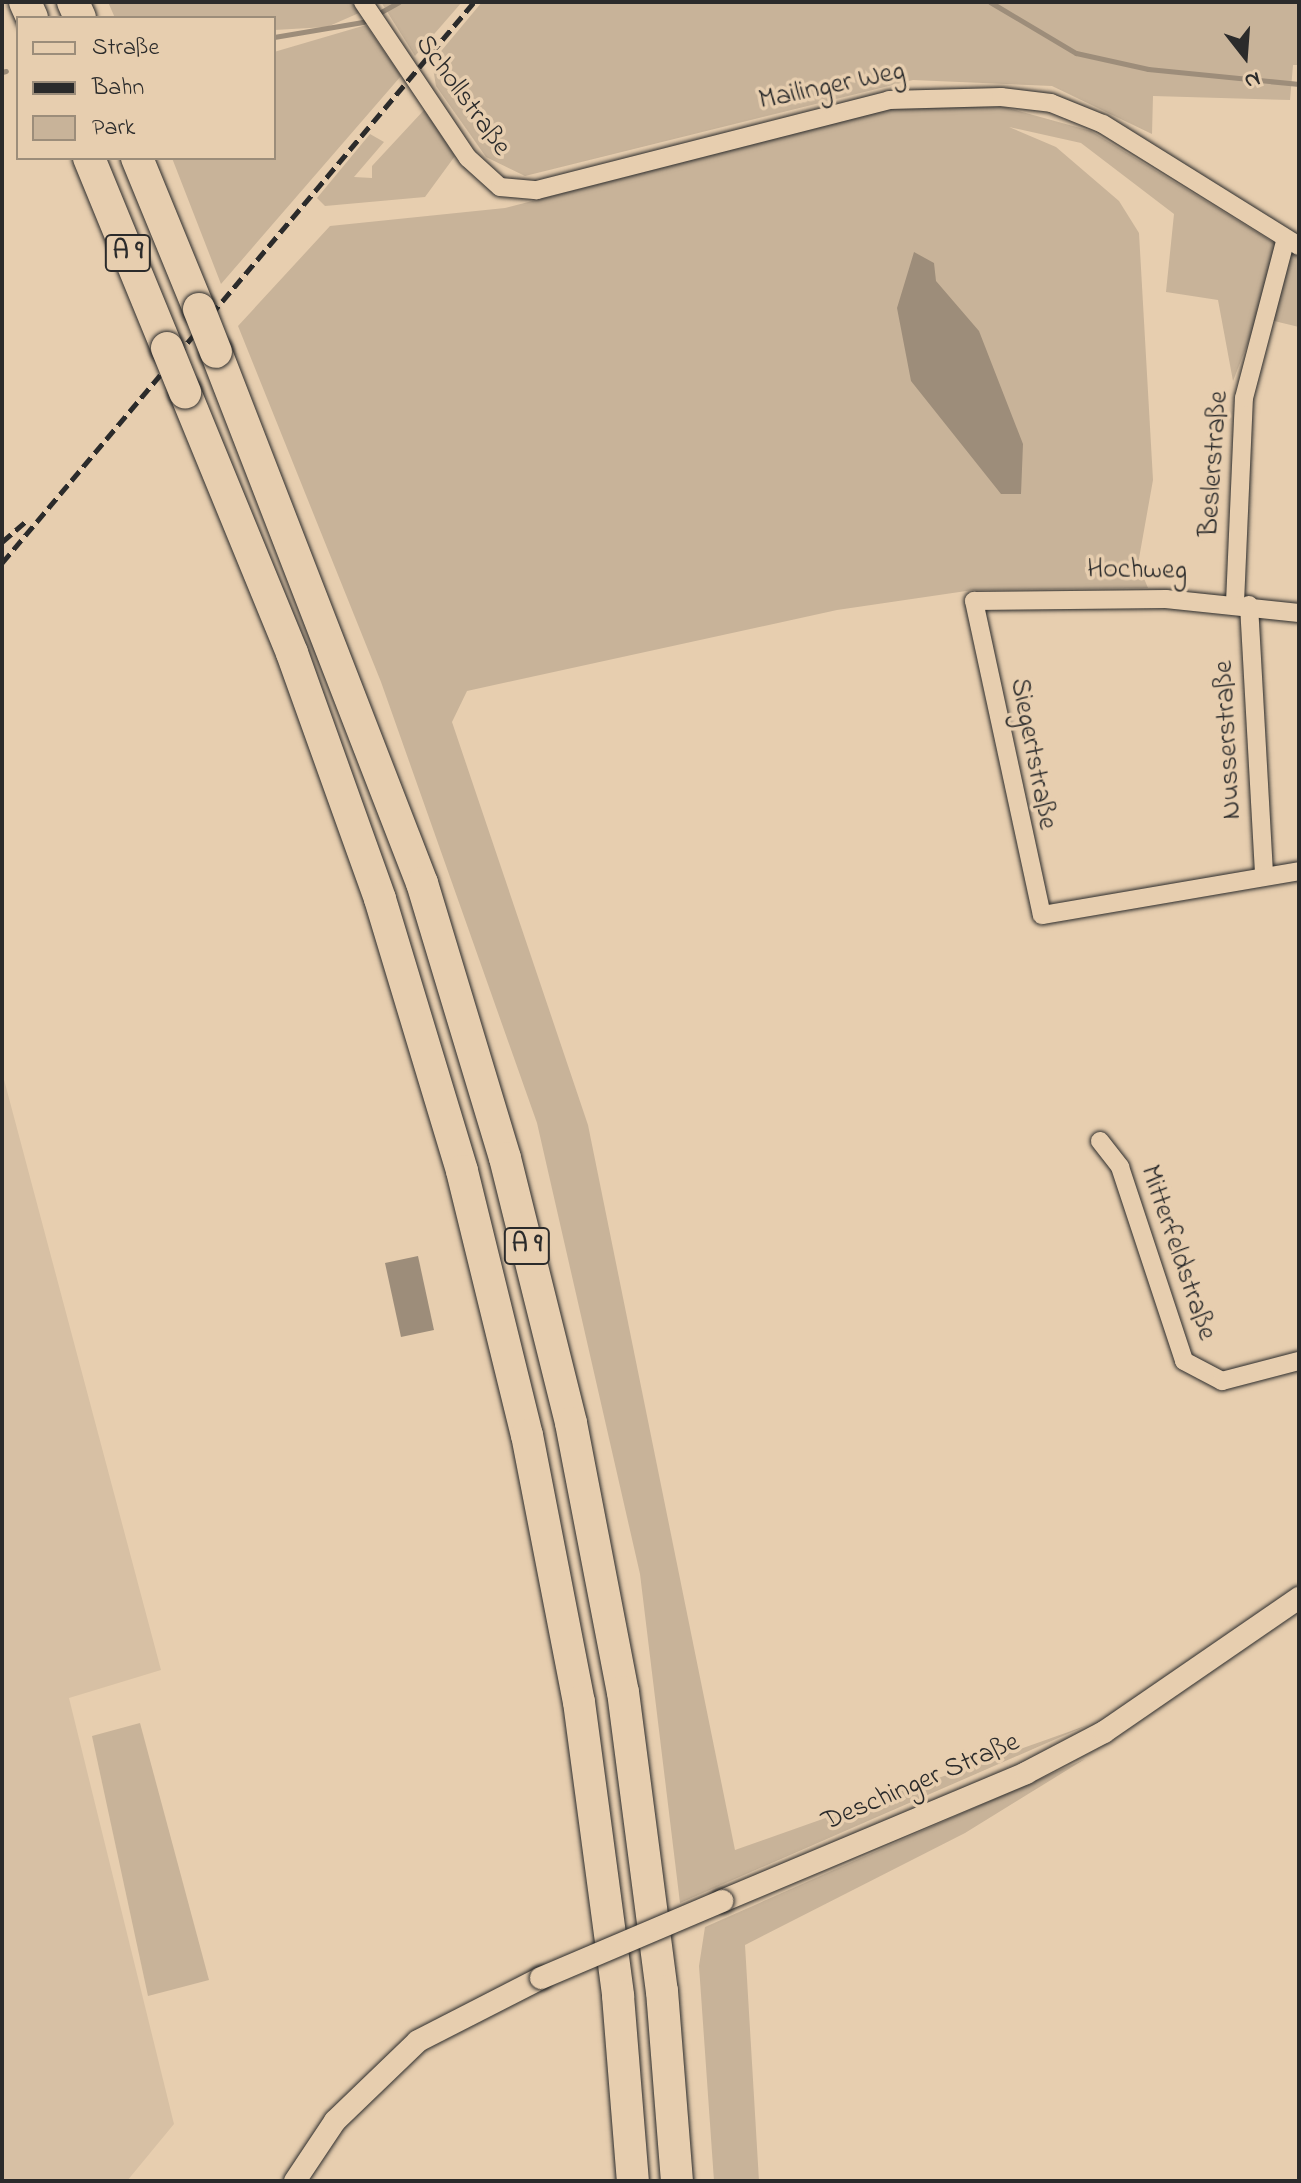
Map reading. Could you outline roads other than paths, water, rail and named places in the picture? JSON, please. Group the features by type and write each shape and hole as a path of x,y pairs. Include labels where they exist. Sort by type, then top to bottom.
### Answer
{"highway":[{"name":"A 9","path":"90,160 292,653 380,899 462,1171 527,1435 579,1702 618,1996 633,2181"},
{"name":"A 9","path":"138,160 216,352 422,883 505,1158 571,1423 623,1692 662,1991 677,2181"}],"street":[{"name":"Schollstraße","path":"363,2 484,175 500,187 537,190"},
{"name":"Mailinger Weg","path":"537,190 846,108 915,97 1001,97 1051,103 1103,124 1293,242"},
{"name":"Beslerstraße","path":"1242,604 1244,398 1293,242"},
{"name":"Hochweg","path":"974,601 1242,604 1299,613"},
{"name":"Siegertstraße","path":"974,601 1042,915 1264,873"},
{"name":"Nusserstraße","path":"1242,604 1264,873"},
{"path":"1264,873 1299,871"},
{"name":"Mitterfeldstraße","path":"1100,1141 1120,1167 1184,1361 1222,1381 1299,1361"},
{"name":"Deschinger Straße","path":"295,2181 335,2121 396,2059 477,2005 1026,1773 1104,1732 1299,1598"}],"waterway":[{"path":"276,37 363,22 399,2"},
{"path":"990,2 1076,53 1148,69 1299,84"},
{"path":"2,72 6,71"}],"railway":[{"path":"2,563 474,2"},
{"path":"2,542 27,520"}]}
